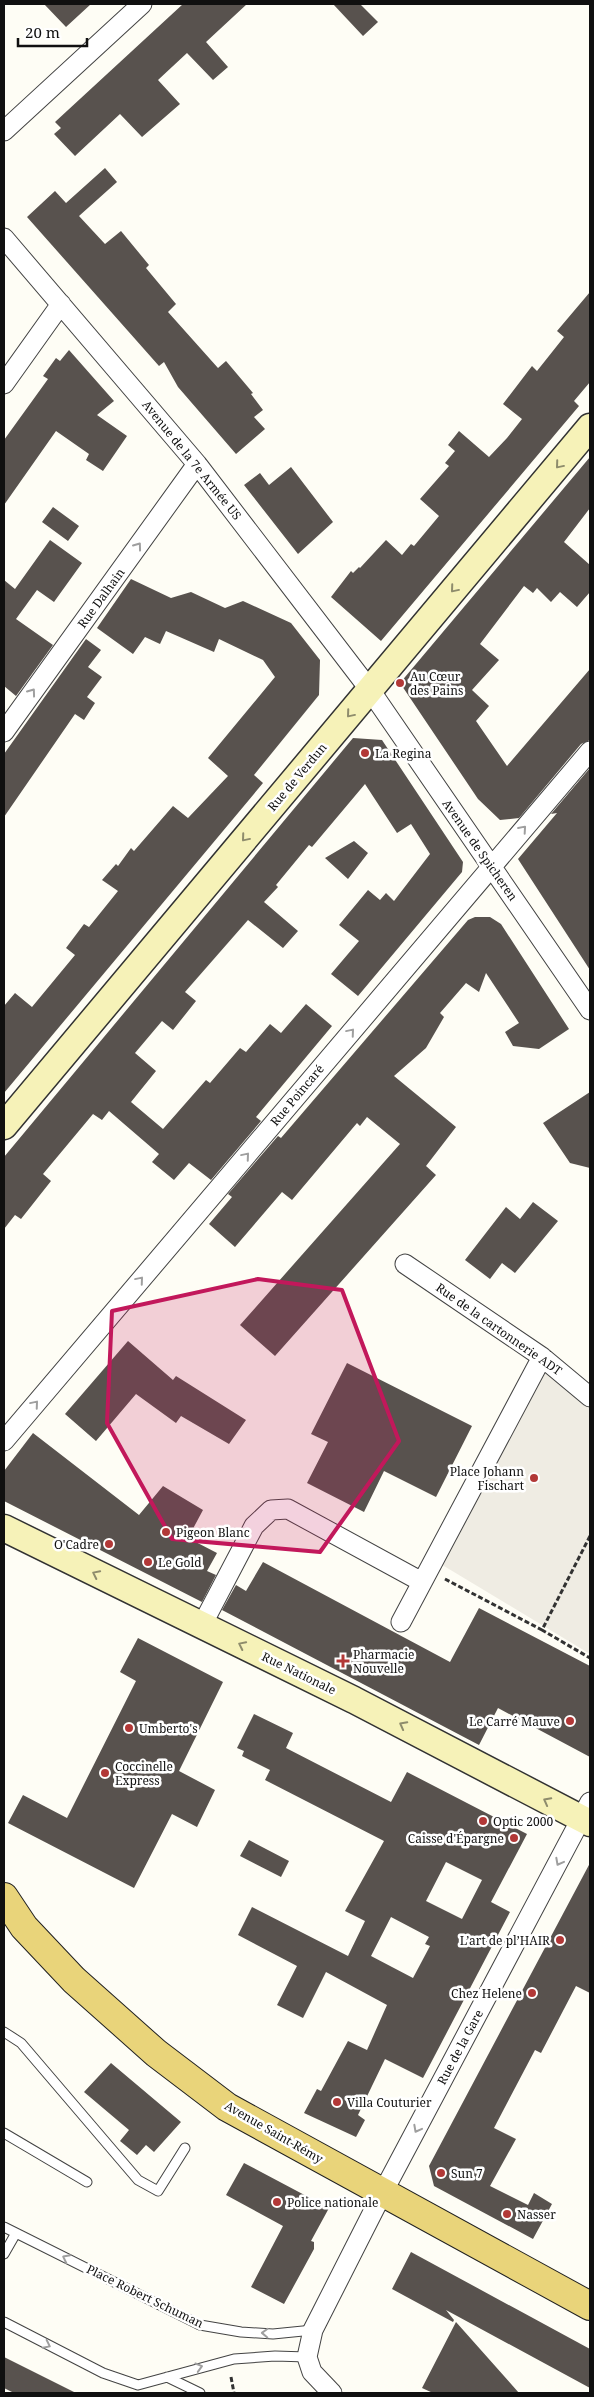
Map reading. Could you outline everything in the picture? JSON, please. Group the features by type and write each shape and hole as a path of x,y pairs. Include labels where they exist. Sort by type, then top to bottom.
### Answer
{"main road":[{"name":"Rue de Verdun","path":"4,1126 590,427"},
{"name":"Rue Nationale","path":"4,1528 587,1815"},
{"name":"Avenue Saint-Rémy","path":"7,1909 74,1980 156,2054 227,2107 382,2194 590,2306"}],"street":[{"path":"4,130 142,4"},
{"name":"Avenue de la 7e Armée US","path":"4,238 197,464 370,690"},
{"path":"4,384 61,304"},
{"name":"Rue Dalhain","path":"4,732 197,464"},
{"name":"Avenue de Spicheren","path":"370,690 588,1003"},
{"name":"Rue Poincaré","path":"4,1441 590,751"},
{"name":"Rue de la cartonnerie ADT","path":"405,1264 542,1357 590,1397"},
{"name":"Rue de la cartonnerie ADT","path":"401,1622 542,1357"},
{"path":"202,1625 254,1526 271,1510 288,1509 425,1576"},
{"name":"Rue de la Gare","path":"313,2330 382,2194 587,1815"},
{"path":"313,2330 307,2357 312,2372 332,2393"}],"lane":[{"path":"4,2032 21,2043 138,2180 158,2191 185,2148"},
{"path":"4,2134 88,2182"},
{"name":"Place Robert Schuman","path":"4,2227 200,2325 241,2332 273,2334 313,2330"},
{"path":"4,2254 16,2233"},
{"path":"4,2322 104,2373 138,2384 214,2363 247,2357 307,2357"},
{"path":"167,2377 200,2393"}],"path":[{"path":"542,1630 590,1536"},
{"path":"425,1576 542,1630 590,1658"}],"highlighted area":[{"path":"258,1279 342,1290 399,1441 320,1552 172,1539 107,1423 112,1311"}],"shaded area":[{"name":"Place Johann Fischart","path":"542,1357 590,1397 590,1654 434,1560"}],"building":[{"path":"44,4 91,4 66,27"},
{"path":"183,4 247,4 206,42 228,67 213,80 187,53 158,80 180,104 142,137 120,114 75,156 54,134 61,128 55,122"},
{"path":"333,4 360,4 378,22 363,36"},
{"path":"105,168 117,182 79,216 105,244 121,231 149,265 146,268 176,304 168,312 218,368 226,361 253,393 251,394 263,410 254,417 265,429 236,454 178,387 164,362 159,366 27,217 55,191 66,203"},
{"path":"590,292 590,382 574,401 579,406 381,641 331,597 351,571 353,573 360,568 386,540 402,555 411,544 414,546 439,516 420,499 449,466 445,463 455,451 448,445 459,431 489,457 507,438 522,419 503,404 532,366 537,371 564,337 557,331"},
{"path":"69,350 114,401 97,415 127,436 103,471 86,460 89,454 56,431 4,505 4,440 48,379 43,376 56,358 60,361"},
{"path":"590,457 590,508 564,542 590,565 590,592 577,607 560,592 551,602 537,588 533,593 524,586 480,644 499,660 472,690 489,706 476,721 507,766 590,669 590,740 581,744 519,818 500,820 478,799 400,683"},
{"path":"291,467 333,522 298,554 244,485 260,473 269,485"},
{"path":"53,507 79,526 68,541 42,522"},
{"path":"50,540 82,563 54,602 37,590 16,619 53,645 16,696 4,686 4,580 15,589"},
{"path":"131,579 171,598 191,592 225,608 243,601 291,623 320,660 319,695 254,775 263,783 4,1093 4,1006 15,993 32,1007 75,955 66,948 84,924 89,927 118,891 102,880 116,864 118,866 131,848 134,851 173,806 188,818 228,776 208,758 275,677 263,660 219,639 214,652 166,631 160,644 145,637 133,654 97,628"},
{"path":"86,639 101,650 88,667 102,677 87,697 95,703 84,720 75,714 4,817 4,754"},
{"path":"353,738 382,740 463,862 462,872 358,996 331,974 359,941 339,925 368,890 380,900 386,893 394,901 430,854 411,824 397,833 365,784 312,847 309,845 276,885 278,887 264,902 298,931 283,948 248,920 185,992 196,1001 173,1030 162,1021 135,1053 156,1071 131,1102 163,1129 206,1080 210,1083 240,1048 246,1052 270,1024 281,1033 306,1004 332,1026 256,1117 261,1121 211,1180 189,1163 174,1180 152,1162 159,1154 109,1111 102,1120 93,1114 43,1174 51,1181 21,1219 15,1215 4,1229 4,1157"},
{"path":"590,768 590,970 518,859 557,813 551,814"},
{"path":"354,841 368,853 348,879 325,858"},
{"path":"475,917 490,917 501,924 569,1029 539,1049 513,1046 505,1032 519,1023 486,973 479,992 466,983 440,1013 444,1017 426,1048 394,1076 456,1127 426,1166 436,1175 275,1356 240,1325 400,1144 367,1117 360,1126 357,1123 292,1200 282,1192 235,1247 209,1224 232,1197 228,1194 278,1136 281,1138 468,920"},
{"path":"590,1092 590,1168 570,1163 543,1123"},
{"path":"533,1202 558,1221 515,1273 502,1263 490,1279 465,1260 506,1207 520,1219"},
{"path":"128,1341 173,1380 176,1376 246,1420 229,1444 181,1416 176,1423 136,1394 96,1441 65,1414"},
{"path":"347,1363 472,1426 436,1497 384,1471 364,1512 307,1483 328,1442 311,1434"},
{"path":"33,1433 139,1515 163,1486 203,1510 188,1538 217,1553 207,1571 216,1575 202,1602 4,1501 4,1471"},
{"path":"263,1562 450,1662 479,1608 590,1666 590,1757 498,1708 479,1745 222,1610 236,1585 246,1591"},
{"path":"138,1638 223,1682 179,1771 215,1790 197,1827 172,1814 134,1888 8,1823 23,1795 67,1818 136,1681 120,1672"},
{"path":"254,1714 293,1733 286,1748 391,1802 407,1772 527,1834 491,1902 510,1912 423,2078 385,2059 358,2115 365,2120 356,2137 304,2113 317,2089 321,2091 348,2041 367,2050 387,2005 326,1972 303,2018 277,2005 297,1966 238,1935 252,1907 348,1956 365,1921 345,1911 384,1841 265,1780 270,1770 242,1756 244,1751 237,1748","holes":["446,1862 482,1880 462,1919 426,1901","391,1917 429,1937 425,1944 430,1946 413,1978 371,1956"]},
{"path":"249,1840 289,1861 281,1877 240,1856"},
{"path":"590,1863 590,1993 576,1986 541,2053 535,2050 494,2128 516,2139 490,2186 528,2205 534,2193 552,2204 533,2239 434,2186 429,2166"},
{"path":"111,2063 181,2122 154,2152 146,2145 137,2155 120,2141 129,2130 84,2092"},
{"path":"244,2163 329,2208 311,2241 314,2242 314,2249 284,2304 251,2287 283,2226 226,2195"},
{"path":"411,2252 590,2349 590,2388 446,2310 454,2320 453,2322 392,2289"},
{"path":"456,2322 519,2393 433,2393 422,2388"},
{"path":"4,2357 76,2393 14,2393 4,2388"}],"place":[{"name":"Au Cœur des Pains","path":"400,683"},
{"name":"La Regina","path":"365,753"},
{"name":"Place Johann Fischart","path":"534,1478"},
{"name":"Pigeon Blanc","path":"166,1532"},
{"name":"O'Cadre","path":"109,1544"},
{"name":"Le Gold","path":"148,1562"},
{"name":"Pharmacie Nouvelle","path":"343,1661"},
{"name":"Le Carré Mauve","path":"570,1721"},
{"name":"Umberto's","path":"129,1728"},
{"name":"Coccinelle Express","path":"105,1773"},
{"name":"Optic 2000","path":"483,1821"},
{"name":"Caisse d'Épargne","path":"514,1838"},
{"name":"L’art de pl’HAIR","path":"560,1940"},
{"name":"Chez Helene","path":"532,1993"},
{"name":"Villa Couturier","path":"337,2102"},
{"name":"Sun 7","path":"441,2173"},
{"name":"Police nationale","path":"277,2202"},
{"name":"Nasser","path":"507,2214"}]}
